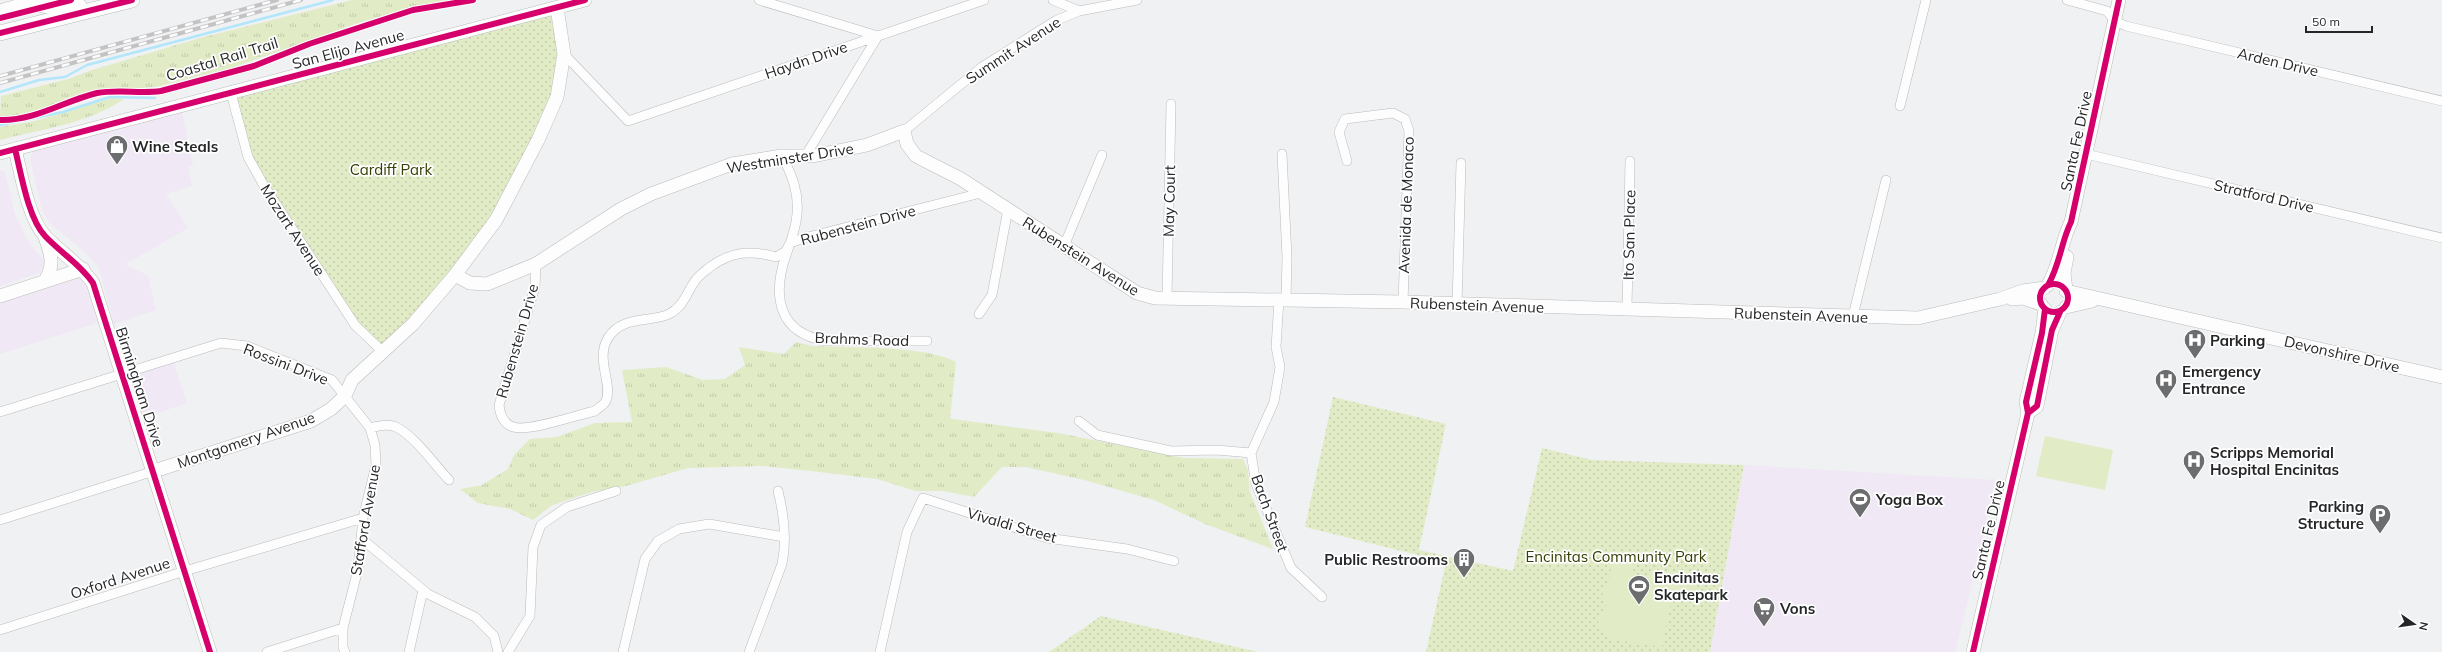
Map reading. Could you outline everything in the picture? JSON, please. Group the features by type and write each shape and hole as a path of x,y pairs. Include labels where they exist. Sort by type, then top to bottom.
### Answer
{"main road":[{"path":"0,12 32,3 66,8 105,0"},
{"path":"0,33 132,0"}],"street":[{"name":"San Elijo Avenue","path":"0,153 586,0"},
{"path":"759,0 878,36 806,155"},
{"name":"Haydn Drive","path":"564,54 628,120 984,0"},
{"path":"1053,0 1079,11"},
{"name":"Summit Avenue","path":"904,131 982,67 1055,21 1079,11 1137,0"},
{"path":"1900,106 1926,0"},
{"path":"2067,0 2107,11 2115,21"},
{"name":"Santa Fe Drive","path":"2046,287 2056,271 2071,222 2120,0"},
{"name":"Montgomery Avenue","path":"0,520 311,421 331,409 345,396 352,380 413,324 455,275 496,220 538,140 557,97 564,54 557,8"},
{"name":"Arden Drive","path":"2115,21 2134,28 2442,101"},
{"name":"Mozart Avenue","path":"230,93 248,156 263,184 355,325 383,352"},
{"name":"May Court","path":"1167,298 1171,104"},
{"name":"Avenida de Monaco","path":"1347,161 1339,132 1345,119 1393,113 1405,119 1409,131 1403,302"},
{"path":"904,131 907,144 916,156 961,179 981,193"},
{"name":"Westminster Drive","path":"455,275 470,284 488,284 536,264 621,209 651,194 732,164 782,156 813,156 867,145 904,131"},
{"name":"Birmingham Drive","path":"15,149 30,208 44,235 83,268 93,283 154,471 210,652"},
{"name":"Bach Street","path":"1282,154 1287,257 1283,300 1276,346 1280,367 1274,402 1251,453 1256,484 1291,568 1322,597"},
{"name":"Stratford Drive","path":"2086,154 2442,238"},
{"path":"1064,246 1102,155"},
{"path":"782,156 796,189 798,213 795,232 790,243"},
{"name":"Ito San Place","path":"1627,309 1630,161"},
{"path":"1457,305 1461,163"},
{"path":"1853,316 1886,180"},
{"name":"Rubenstein Avenue","path":"981,193 1138,294 1155,298 1403,302 1457,305 1918,318 2000,299 2023,291 2046,287"},
{"name":"Rubenstein Drive","path":"536,264 535,287 499,405 500,413 505,422 522,429 594,411 605,402 602,353 608,337 616,329 631,321 668,314 681,306 700,275 723,257 740,252 760,253 776,257 786,251 790,243 804,238 981,193"},
{"path":"979,314 992,295 1008,209"},
{"name":"Santa Fe Drive","path":"2066,290 2064,274 2073,232 2071,222"},
{"path":"44,235 52,256 51,271 45,281"},
{"name":"Brahms Road","path":"790,243 786,257 780,298 782,311 786,320 799,332 810,338 826,341 927,341"},
{"path":"0,296 83,268"},
{"path":"2060,285 2066,290 2068,296 2063,309 2052,313 2043,306 2041,294 2046,287 2060,285"},
{"name":"Devonshire Drive","path":"2066,290 2442,377"},
{"name":"Rubenstein Avenue","path":"2000,299 2023,298 2043,306"},
{"name":"Devonshire Drive","path":"2063,309 2077,303 2102,299"},
{"name":"Santa Fe Drive","path":"1973,652 2028,413 2026,402 2042,333 2043,306"},
{"name":"Santa Fe Drive","path":"2028,413 2037,406 2052,330 2063,309"},
{"name":"Rossini Drive","path":"122,374 221,344 247,346 332,380 345,396"},
{"path":"0,412 122,374"},
{"name":"Stafford Avenue","path":"345,396 370,428 375,445 376,466 363,518 358,569 344,628 343,647 345,652"},
{"path":"1079,421 1098,435 1171,451 1217,450 1251,453"},
{"path":"370,428 383,424 397,427 413,441 449,480"},
{"path":"508,652 530,616 532,547 541,525 556,512 581,501 616,491"},
{"path":"749,652 782,564 784,537 778,491"},
{"name":"Vivaldi Street","path":"880,652 907,532 923,498 1046,538 1127,549 1174,561"},
{"name":"Oxford Avenue","path":"0,630 185,571 363,518"},
{"path":"623,652 645,558 658,541 679,529 709,524 784,537"},
{"path":"362,539 423,590 438,600 474,617 494,636 498,652"},
{"path":"409,652 423,590"},
{"path":"267,652 344,628"}],"shaded area":[{"path":"182,111 193,166 188,167 192,186 166,194 188,228 126,264 148,276 156,310 114,324 99,268 85,252 50,224 42,210 30,159 33,151"},
{"path":"0,169 5,172 15,215 28,241 45,262 40,273 0,286"},
{"path":"82,277 87,279 103,321 0,354 0,303"},
{"path":"173,360 187,403 143,418 131,375"},
{"path":"1744,465 1995,480 1978,560 1955,652 1710,652"}],"green space":[{"path":"352,0 452,0 421,5 358,23 234,67 156,87 93,91 33,113 14,117 0,116 1,96 68,79 92,70 200,38"},
{"name":"Cardiff Park","path":"557,8 563,71 498,215 383,351 368,339 251,162 230,93"},
{"path":"112,98 124,99 80,120 0,140 0,127 35,121"},
{"path":"796,342 812,346 866,347 907,350 926,353 956,362 950,418 953,419 1058,433 1184,458 1243,459 1248,470 1250,492 1273,549 1205,524 1154,500 1084,480 1026,467 1002,467 974,497 943,491 916,491 877,479 763,466 688,468 626,486 592,492 552,505 533,520 510,509 478,503 460,489 482,485 508,469 514,455 530,439 557,437 595,423 632,422 622,370 666,367 703,380 725,379 745,365 739,347 784,354"},
{"name":"Encinitas Community Park","path":"1333,397 1446,424 1419,550 1513,571 1542,448 1592,460 1744,465 1710,652 1426,652 1446,562 1305,527"},
{"path":"2045,436 2113,450 2105,490 2036,476"},
{"name":"Encinitas Skatepark","path":"1625,558 1632,563 1634,573 1642,577 1649,576 1652,571 1699,578 1696,594 1681,592 1672,599 1662,647 1608,639 1598,623 1607,602 1602,596 1604,587 1609,583 1611,565 1617,559"},
{"path":"1101,616 1258,652 1049,652"}],"waterway":[{"path":"0,92 39,80 65,77 87,65 333,0"},
{"path":"0,125 63,112 110,97 155,98"}],"railway":[{"path":"0,76 277,0"},
{"path":"0,83 301,0"}],"cycle path":[{"path":"0,18 71,0"},
{"path":"0,33 132,0"},
{"name":"Coastal Rail Trail","path":"0,120 37,114 97,93 113,91 161,91 254,66 309,44 413,10 473,0"},
{"path":"0,153 585,0"},
{"path":"2048,285 2055,270 2071,222 2119,0"},
{"path":"15,149 26,195 39,228 51,242 88,276 93,283 210,652"},
{"path":"2054,284 2064,288 2068,298 2064,308 2054,312 2044,308 2040,298 2044,288 2054,284"},
{"path":"1973,652 2028,413 2026,402 2042,333 2045,309"},
{"path":"2028,413 2037,406 2052,330 2060,312"}],"place":[{"name":"Wine Steals","path":"117,166"},
{"name":"Parking","path":"2195,360"},
{"name":"Emergency Entrance","path":"2166,400"},
{"name":"Scripps Memorial Hospital Encinitas","path":"2194,480"},
{"name":"Yoga Box","path":"1860,518"},
{"name":"Parking Structure","path":"2380,534"},
{"name":"Public Restrooms","path":"1464,578"},
{"name":"Encinitas Skatepark","path":"1639,606"},
{"name":"Vons","path":"1764,628"}]}
